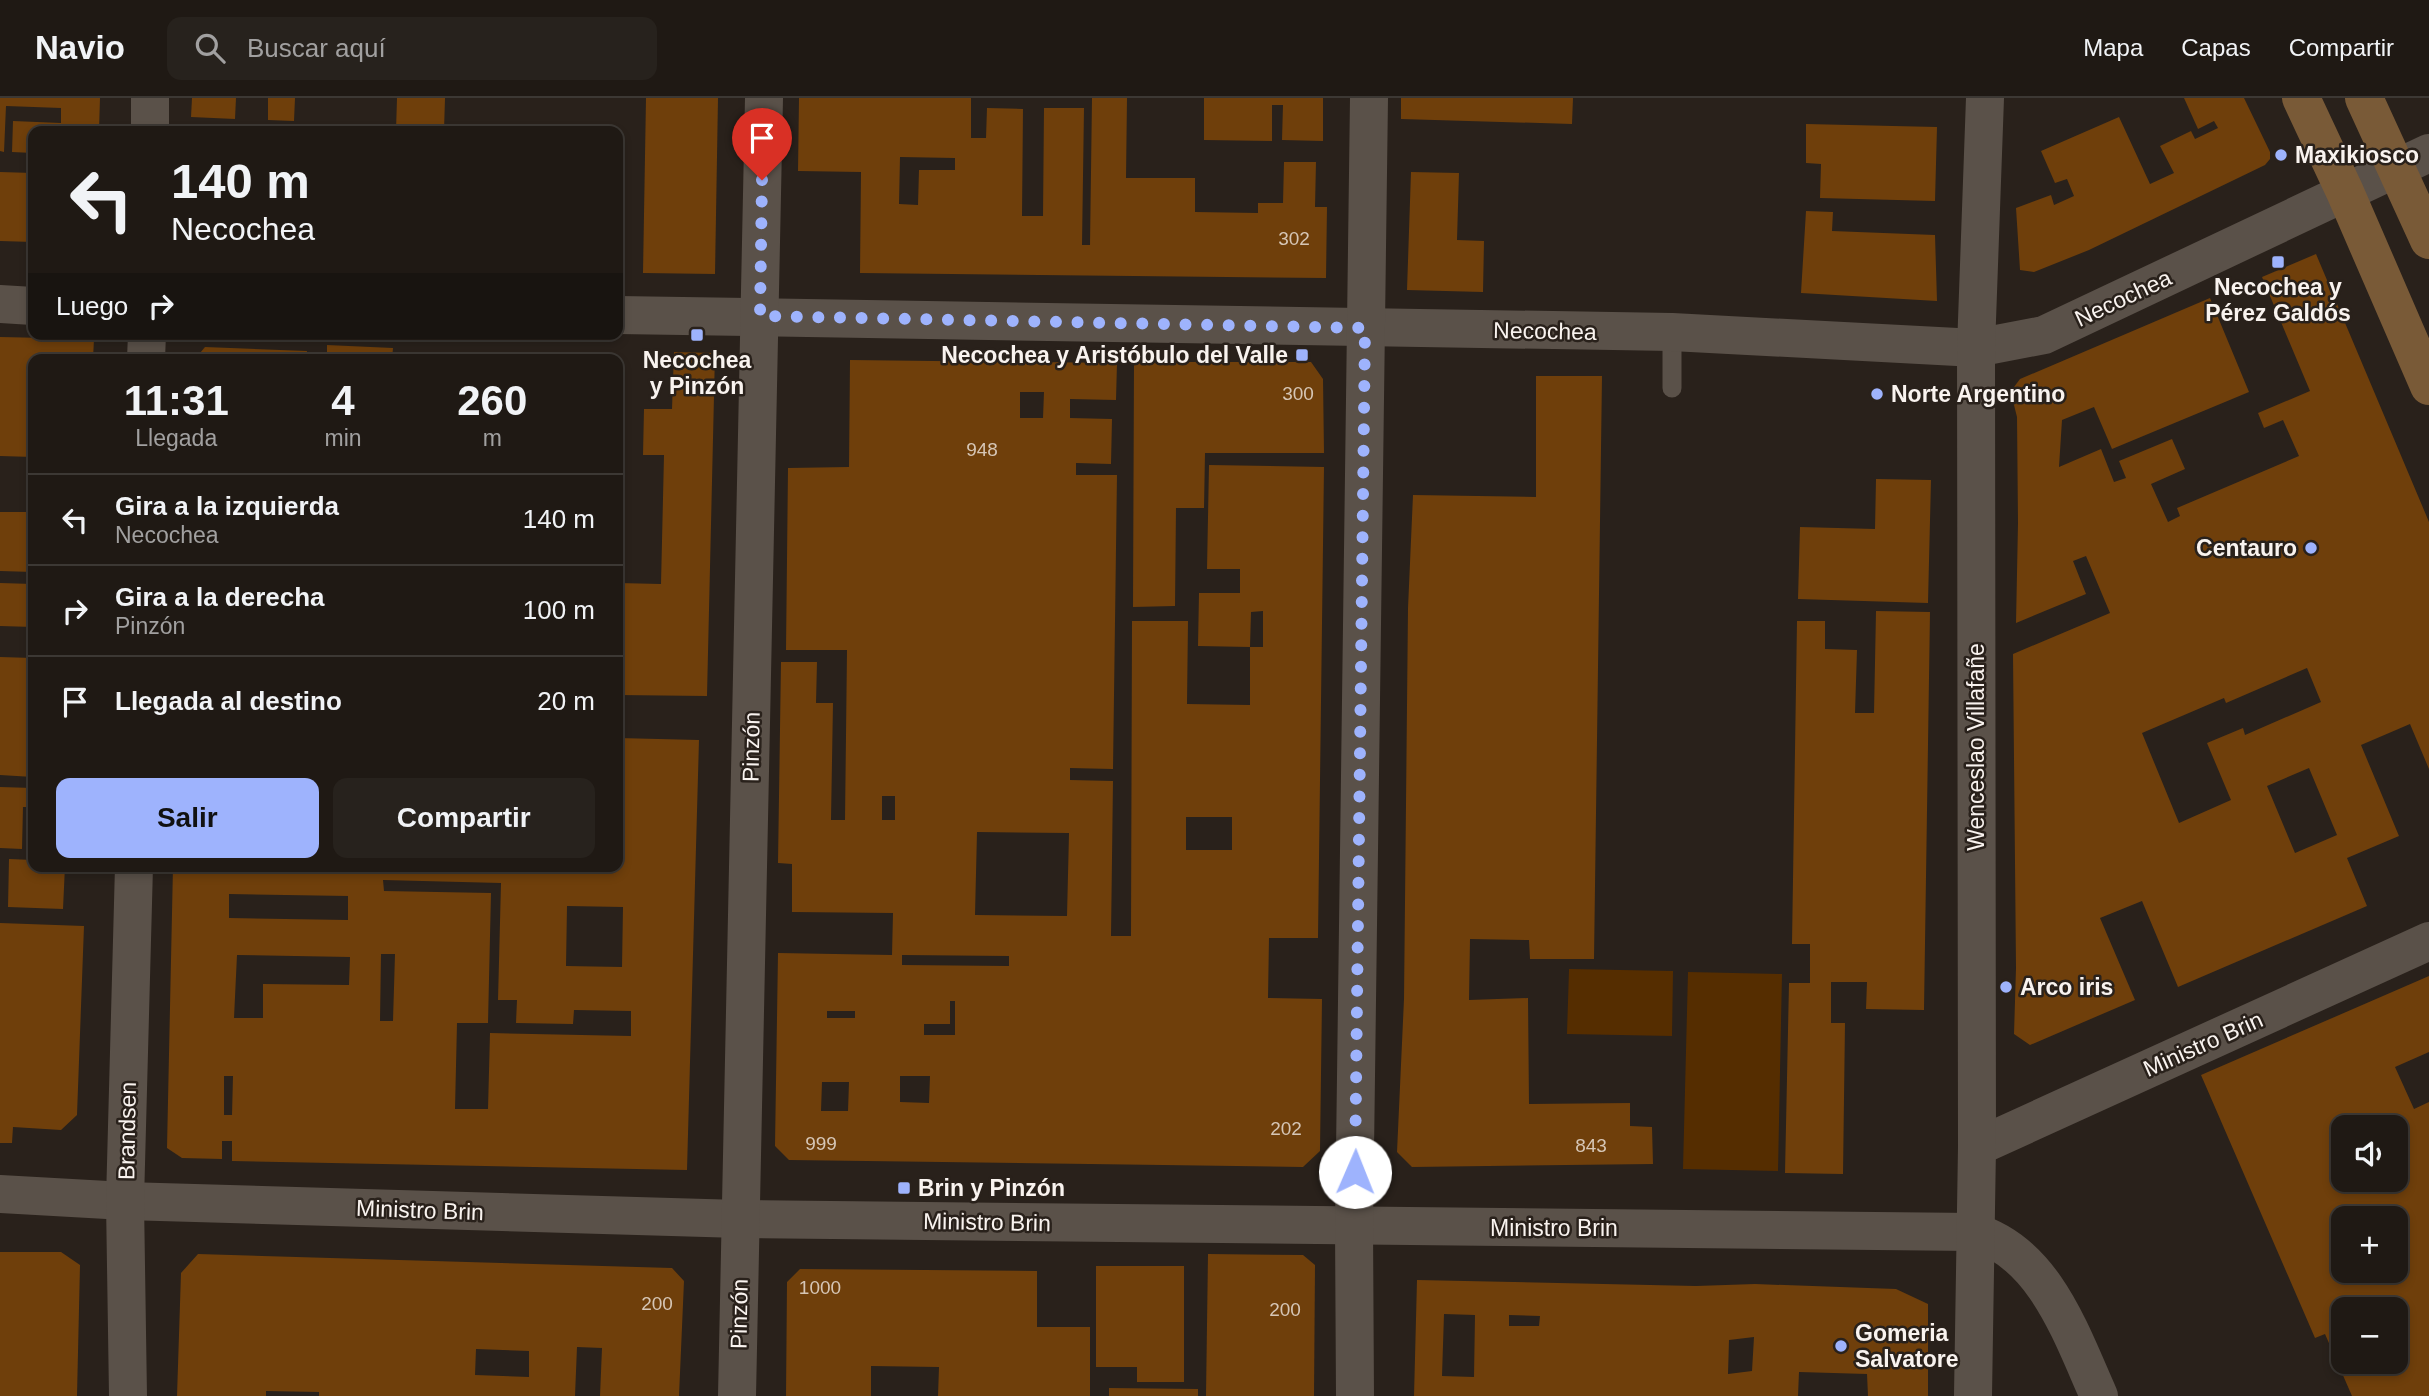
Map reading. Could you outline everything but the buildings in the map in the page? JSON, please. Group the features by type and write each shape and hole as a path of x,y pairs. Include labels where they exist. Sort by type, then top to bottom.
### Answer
{"main road":[{"path":"2301,98 2429,386"},
{"path":"2364,98 2412,160 2429,240"}],"street":[{"path":"150,98 150,126"},
{"name":"Pinzón","path":"737,1396 764,98"},
{"path":"1355,1396 1354,1227 1369,98"},
{"name":"Wenceslao Villafañe","path":"1973,1396 1977,1147 1976,348 1984,98"},
{"name":"Necochea","path":"623,315 1672,332 1976,348 2044,335 2412,160"},
{"path":"0,304 28,306"},
{"name":"Brandsen","path":"128,1396 125,1201 134,872"},
{"name":"Ministro Brin","path":"1977,1147 2429,941"},
{"name":"Ministro Brin","path":"0,1194 125,1201 740,1219 1974,1232"},
{"path":"1974,1232 1993,1238 2010,1248 2033,1271 2067,1326 2099,1396"}],"lane":[{"path":"1672,332 1672,388"}],"shaded area":[{"path":"1569,969 1673,971 1672,1036 1567,1034"},
{"path":"1688,972 1782,974 1778,1171 1683,1169"}],"place":[{"name":"Maxikiosco","path":"2281,155"},
{"name":"Necochea y Pérez Galdós","path":"2278,262"},
{"name":"Necochea y Pinzón","path":"697,335"},
{"name":"Necochea y Aristóbulo del Valle","path":"1302,355"},
{"name":"Norte Argentino","path":"1877,394"},
{"name":"Centauro","path":"2311,548"},
{"name":"Arco iris","path":"2006,987"},
{"name":"Brin y Pinzón","path":"904,1188"},
{"name":"Gomeria Salvatore","path":"1841,1346"}],"route":[{"path":"762,180 760,316 1365,328 1355,1172"}]}
